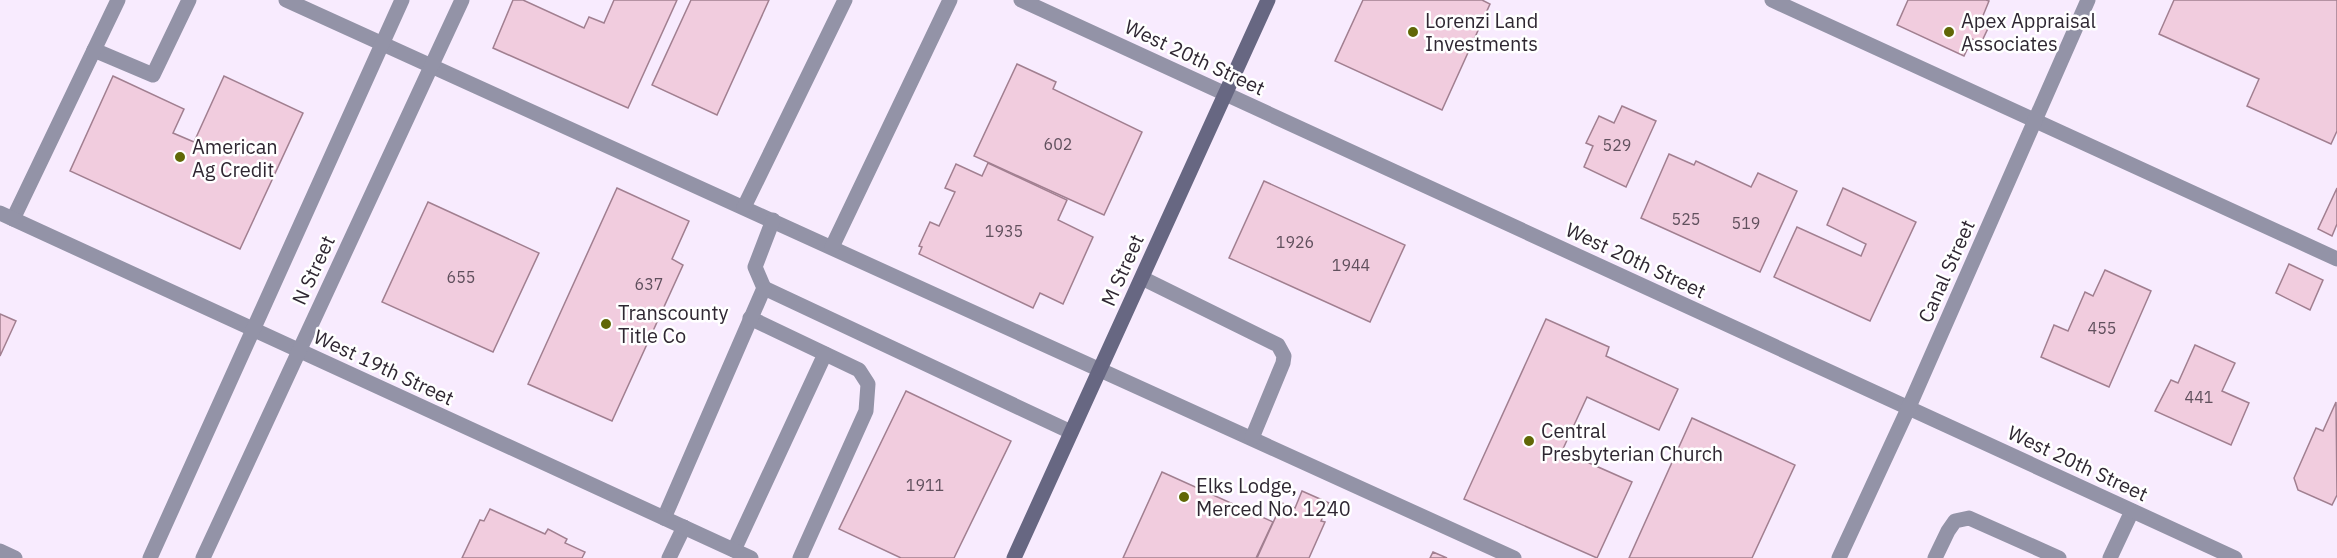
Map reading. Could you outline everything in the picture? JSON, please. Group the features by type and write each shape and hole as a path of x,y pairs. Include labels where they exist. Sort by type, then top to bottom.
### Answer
{"street":[{"path":"7,216 118,0"},
{"path":"94,50 153,75 189,0"},
{"path":"286,0 1514,558"},
{"name":"N Street","path":"150,558 402,0"},
{"name":"N Street","path":"202,558 462,0"},
{"path":"744,207 845,0"},
{"path":"832,248 950,0"},
{"name":"West 20th Street","path":"1021,0 2235,558"},
{"name":"M Street","path":"1014,558 1268,0"},
{"path":"1772,0 2337,259"},
{"name":"Canal Street","path":"1839,558 1908,409 2088,0"},
{"name":"West 19th Street","path":"7,216 752,558"},
{"path":"772,220 755,267 764,288 1071,432"},
{"path":"1142,278 1281,348 1283,363 1252,438"},
{"path":"664,518 764,288"},
{"path":"750,318 859,370 868,384 866,411 800,558"},
{"path":"734,550 825,354"},
{"path":"2110,558 2132,511"},
{"path":"1935,558 1955,521 1969,518 2026,551 2059,558"},
{"path":"669,558 684,527"},
{"path":"0,551 15,558"}],"building":[{"path":"513,0 523,0 584,28 589,17 604,23 614,0 677,0 628,108 493,48"},
{"path":"691,0 769,0 717,115 652,85"},
{"name":"Lorenzi Land Investments","path":"1363,0 1482,0 1490,4 1442,110 1335,61"},
{"name":"Apex Appraisal Associates","path":"1908,0 1986,0 1989,1 1982,18 1991,22 1981,43 1972,39 1964,56 1897,25"},
{"path":"2174,0 2337,0 2337,131 2331,144 2247,106 2259,79 2159,34"},
{"path":"1017,64 1056,82 1053,89 1142,132 1104,215 974,156"},
{"name":"American Ag Credit","path":"113,76 184,109 173,133 194,142 224,76 303,113 240,249 70,171"},
{"path":"1622,106 1656,121 1626,187 1584,167 1593,146 1586,143 1599,116 1614,123"},
{"path":"1669,154 1694,165 1696,161 1751,187 1758,173 1797,191 1760,272 1641,218"},
{"path":"988,163 1067,200 1058,220 1093,237 1063,304 1040,293 1033,308 919,254 922,247 919,246 930,222 939,226 955,192 945,188 956,164 982,176"},
{"path":"1264,181 1405,245 1370,322 1229,258"},
{"name":"Transcounty Title Co","path":"617,188 689,221 672,259 683,265 612,421 528,384"},
{"path":"1843,188 1916,222 1870,321 1774,277 1797,227 1861,256 1866,244 1827,225"},
{"path":"2337,188 2337,224 2332,236 2318,229"},
{"path":"428,202 539,253 493,352 382,302"},
{"path":"2289,264 2323,280 2310,310 2276,293"},
{"path":"2105,270 2151,291 2109,387 2041,357 2054,325 2068,331 2085,292 2093,296"},
{"path":"0,314 16,321 0,356"},
{"name":"Central Presbyterian Church","path":"1546,319 1609,347 1606,356 1678,389 1659,430 1587,397 1562,451 1632,482 1597,558 1464,499"},
{"path":"2195,345 2235,363 2222,391 2249,403 2231,445 2155,411 2171,380 2178,383"},
{"path":"906,391 1011,441 954,558 901,558 839,529"},
{"path":"2336,402 2337,495 2332,505 2298,490 2294,478 2316,428 2323,431"},
{"path":"1692,418 1795,465 1752,558 1629,558"},
{"name":"Elks Lodge, Merced No. 1240","path":"1162,472 1273,522 1256,558 1123,558"},
{"name":"Elks Lodge, Merced No. 1240","path":"1302,491 1329,503 1321,521 1325,522 1309,558 1257,558 1282,503 1295,508"},
{"path":"490,509 545,534 548,529 567,539 565,543 585,552 582,558 462,558 480,520 484,521"},
{"path":"1433,552 1447,558 1430,558"}],"place":[{"name":"Lorenzi Land Investments","path":"1413,32"},
{"name":"Apex Appraisal Associates","path":"1949,32"},
{"name":"American Ag Credit","path":"180,157"},
{"name":"Transcounty Title Co","path":"606,324"},
{"name":"Central Presbyterian Church","path":"1529,441"},
{"name":"Elks Lodge, Merced No. 1240","path":"1184,497"}]}
